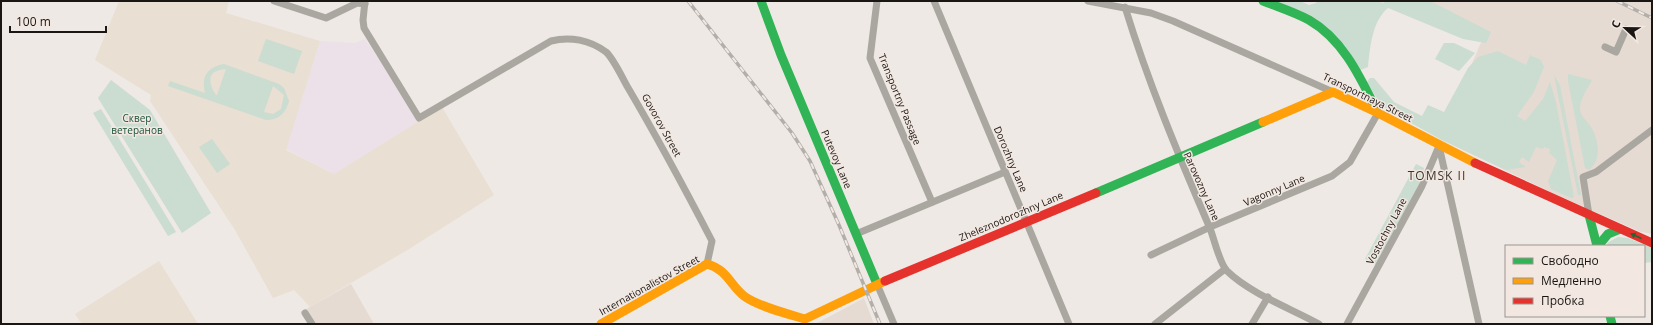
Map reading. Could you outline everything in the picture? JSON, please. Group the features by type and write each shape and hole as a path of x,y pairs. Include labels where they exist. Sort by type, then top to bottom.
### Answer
{"street":[{"path":"274,1 326,18 357,3 365,3"},
{"name":"Putevoy Lane","path":"761,1 781,55 894,324"},
{"name":"Transportny Passage","path":"877,1 870,58 932,202"},
{"name":"Dorozhny Lane","path":"934,1 1069,324"},
{"name":"Transportnaya Street","path":"1088,1 1151,13 1173,22 1378,112 1439,146 1652,243"},
{"path":"1263,1 1315,23 1331,36 1348,59 1378,112"},
{"name":"Govorov Street","path":"365,3 363,20 364,28 419,118 551,41 564,38 578,40 591,44 607,53 652,128 712,241 708,264"},
{"name":"Parovozny Lane","path":"1125,7 1140,58 1179,159 1210,227 1225,269"},
{"path":"1605,47 1616,52 1626,28"},
{"name":"Zheleznodorozhny Lane","path":"708,264 718,267 744,296 806,321 877,284 1026,221 1179,159 1333,92"},
{"name":"Vagonny Lane","path":"1151,255 1210,227 1332,176 1350,162 1378,112"},
{"path":"1597,245 1589,215 1583,177 1596,172 1652,130"},
{"path":"1439,146 1479,324"},
{"name":"Vostochny Lane","path":"1347,324 1422,186 1439,146"},
{"path":"856,234 1005,172"},
{"path":"1598,245 1608,234 1620,229"},
{"name":"Internationalistov Street","path":"600,324 698,268 708,264"},
{"path":"1155,324 1225,269 1242,282 1319,324"},
{"path":"1252,324 1268,297"},
{"path":"305,313 312,324"}],"shaded area":[{"path":"119,1 229,1 226,13 320,41 286,150 334,174 442,107 494,195 409,249 310,307 294,290 273,298 235,230 150,101 151,95 95,60"},
{"path":"1422,1 1652,1 1652,234 1641,232 1557,195 1440,139 1482,40"},
{"path":"365,39 420,121 334,174 286,149 320,41 355,43"},
{"path":"159,261 198,324 82,324 75,314"},
{"path":"351,284 374,324 308,324 301,312"},
{"path":"864,298 874,324 815,324 838,312"}],"green space":[{"path":"1278,1 1300,1 1309,5 1316,3 1317,1 1379,1 1383,3 1385,1 1430,1 1491,32 1486,43 1463,39 1388,8 1378,20 1375,27 1368,67 1358,71 1333,34 1277,3"},
{"path":"266,39 302,51 294,74 258,61"},
{"path":"1444,43 1454,43 1475,53 1459,71 1435,59"},
{"path":"1498,51 1526,65 1530,55 1541,60 1544,67 1534,92 1517,116 1525,121 1543,99 1550,82 1556,102 1574,197 1571,198 1551,189 1548,181 1557,160 1549,153 1550,149 1536,147 1529,162 1522,157 1519,162 1526,167 1506,170 1440,139 1382,107 1367,82 1370,78 1374,78 1394,102 1422,116 1428,105 1444,112 1468,68 1478,57"},
{"path":"224,64 279,84 284,88 289,101 284,112 275,119 266,120 168,86 170,81 205,93 205,78 209,70 218,65","holes":["226,69 217,95 216,95 211,86 210,78 215,72","273,86 284,95 281,109 273,114 264,112"]},
{"path":"1568,74 1592,80 1582,98 1580,106 1582,115 1594,132 1598,150 1596,161 1589,170 1585,168 1568,81"},
{"path":"1554,75 1560,85 1581,195 1578,195"},
{"name":"Сквер ветеранов","path":"111,80 150,110 211,213 182,233 98,98"},
{"path":"101,109 176,232 168,236 93,113"},
{"path":"212,139 230,164 217,173 199,147"},
{"path":"1416,164 1424,168 1419,184 1376,265 1365,259"},
{"path":"1618,237 1628,238 1645,245 1608,245 1607,243"},
{"path":"1645,245 1652,248 1652,262 1645,263"}],"railway":[{"path":"688,1 792,133 810,161 839,225 880,324"},
{"path":"1617,1 1652,18"}],"traffic: fast":[{"path":"761,1 781,55 877,284"},
{"path":"1263,1 1309,20 1332,38 1342,49 1358,74 1378,113"},
{"path":"1096,193 1263,122"},
{"path":"1589,215 1597,245"},
{"path":"1599,245 1608,234 1620,229"},
{"path":"1610,317 1612,324"}],"traffic: slow":[{"path":"1263,122 1333,92 1378,113 1475,163"},
{"path":"601,324 707,264 720,270 739,291 750,300 805,319 885,281"}],"traffic: jam":[{"path":"1475,163 1652,243"},
{"path":"885,281 1096,193"}],"district":[{"name":"TOMSK II","path":"1437,175"}]}
